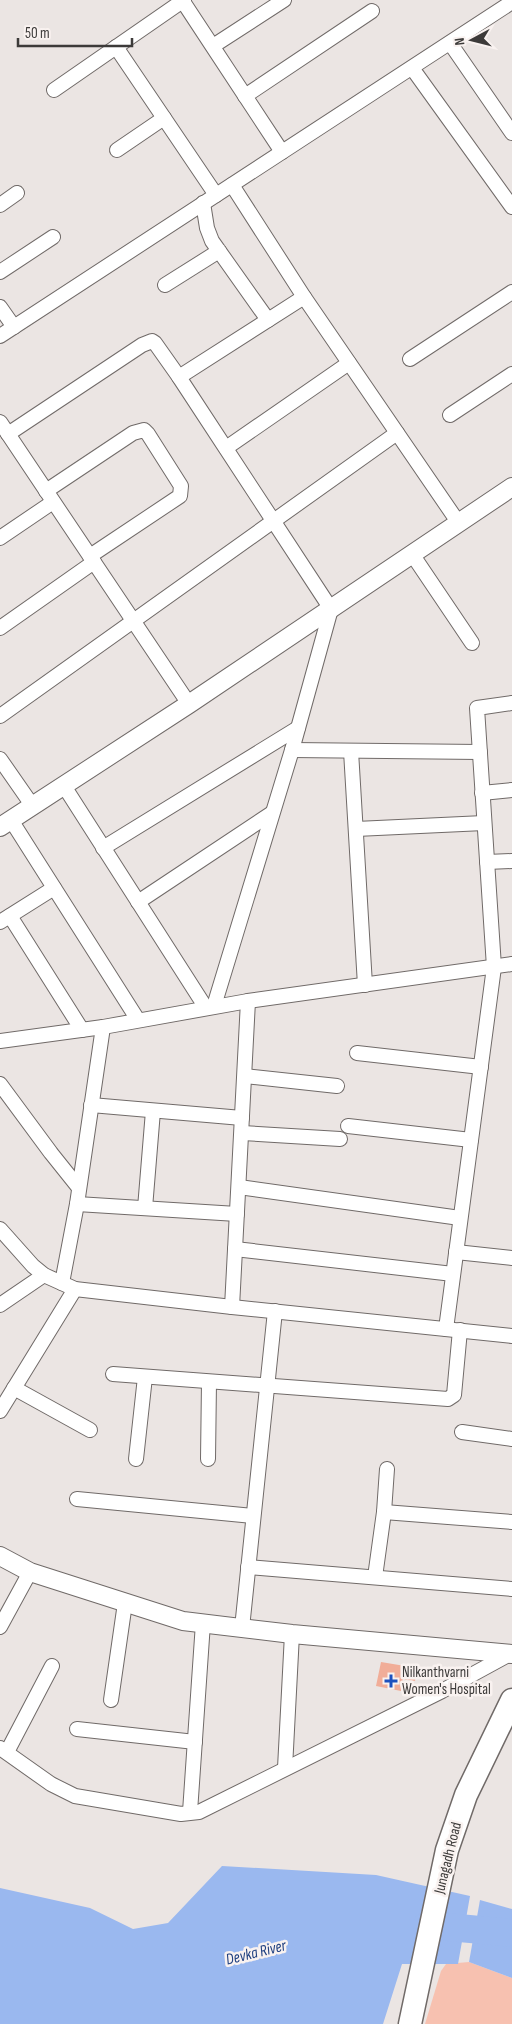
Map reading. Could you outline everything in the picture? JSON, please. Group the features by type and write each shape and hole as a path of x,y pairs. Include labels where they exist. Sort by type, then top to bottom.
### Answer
{"main road":[{"name":"Junagadh Road","path":"411,2022 447,1850 466,1795 512,1700"}],"street":[{"path":"54,90 183,0 282,152"},
{"path":"213,46 284,0"},
{"path":"0,336 511,4"},
{"path":"246,96 372,11"},
{"path":"450,43 512,133"},
{"path":"116,47 216,195"},
{"path":"412,68 512,207"},
{"path":"117,150 164,118"},
{"path":"232,185 304,297 458,522"},
{"path":"0,205 17,193"},
{"path":"203,203 210,236 268,320"},
{"path":"0,272 53,238"},
{"path":"165,285 219,251"},
{"path":"410,359 512,292"},
{"path":"179,377 304,297"},
{"path":"0,307 14,327"},
{"path":"189,704 4,428 152,340 179,377 331,609 292,750 210,1007"},
{"path":"226,448 349,363"},
{"path":"450,415 512,374"},
{"path":"0,538 133,433 144,430 148,434 181,486 180,496 0,628"},
{"path":"0,716 397,434"},
{"path":"138,1020 54,888 6,824 189,704 512,487"},
{"path":"412,554 472,643"},
{"path":"113,1374 266,1387 448,1399 454,1395 456,1385 453,1274 494,967 477,708 512,703"},
{"path":"104,848 298,728"},
{"path":"292,750 480,752"},
{"path":"351,750 365,985"},
{"path":"0,759 32,806"},
{"path":"64,786 138,902 210,1007"},
{"path":"482,793 512,790"},
{"path":"138,902 272,813"},
{"path":"356,829 484,823"},
{"path":"487,862 512,861"},
{"path":"54,888 5,919 82,1030"},
{"path":"0,1041 103,1027 248,1001 512,964"},
{"path":"232,1307 248,1001"},
{"path":"0,1410 14,1388 68,1286 79,1188 103,1027"},
{"path":"357,1053 481,1067"},
{"path":"244,1076 337,1086"},
{"path":"0,1084 79,1188"},
{"path":"92,1105 242,1118"},
{"path":"145,1208 153,1111"},
{"path":"348,1126 471,1140"},
{"path":"242,1133 340,1139"},
{"path":"239,1187 460,1218"},
{"path":"77,1204 237,1214"},
{"path":"0,1229 33,1266 44,1275 68,1286 232,1307 512,1336"},
{"path":"235,1249 453,1274"},
{"path":"456,1252 512,1258"},
{"path":"0,1305 44,1275"},
{"path":"242,1628 275,1311"},
{"path":"136,1459 145,1377"},
{"path":"208,1459 209,1382"},
{"path":"14,1388 90,1430"},
{"path":"462,1432 512,1439"},
{"path":"375,1577 384,1512 387,1470"},
{"path":"77,1499 253,1516"},
{"path":"384,1512 512,1522"},
{"path":"0,1556 30,1572 183,1621 292,1634 511,1654"},
{"path":"248,1567 512,1589"},
{"path":"0,1627 30,1572"},
{"path":"111,1700 125,1602"},
{"path":"190,1812 203,1623"},
{"path":"285,1768 292,1634"},
{"path":"52,1666 4,1750 51,1784 75,1796 181,1814 209,1808 285,1768 442,1691 511,1654"},
{"path":"77,1729 195,1742"}],"shaded area":[{"path":"469,1962 512,1978 512,2024 425,2024 441,1971 446,1964"}],"water":[{"path":"222,1866 376,1875 470,1896 458,1964 402,1964 383,2024 0,2024 0,1888 90,1908 133,1929 168,1923"},
{"path":"480,1900 512,1909 512,1978 469,1962"}],"building":[{"path":"381,1662 417,1668 415,1681 403,1679 401,1691 376,1686"}],"waterway":[{"name":"Devka River","path":"427,1925 512,1933"}],"place":[{"name":"Nilkanthvarni Women's Hospital","path":"391,1681"}]}
